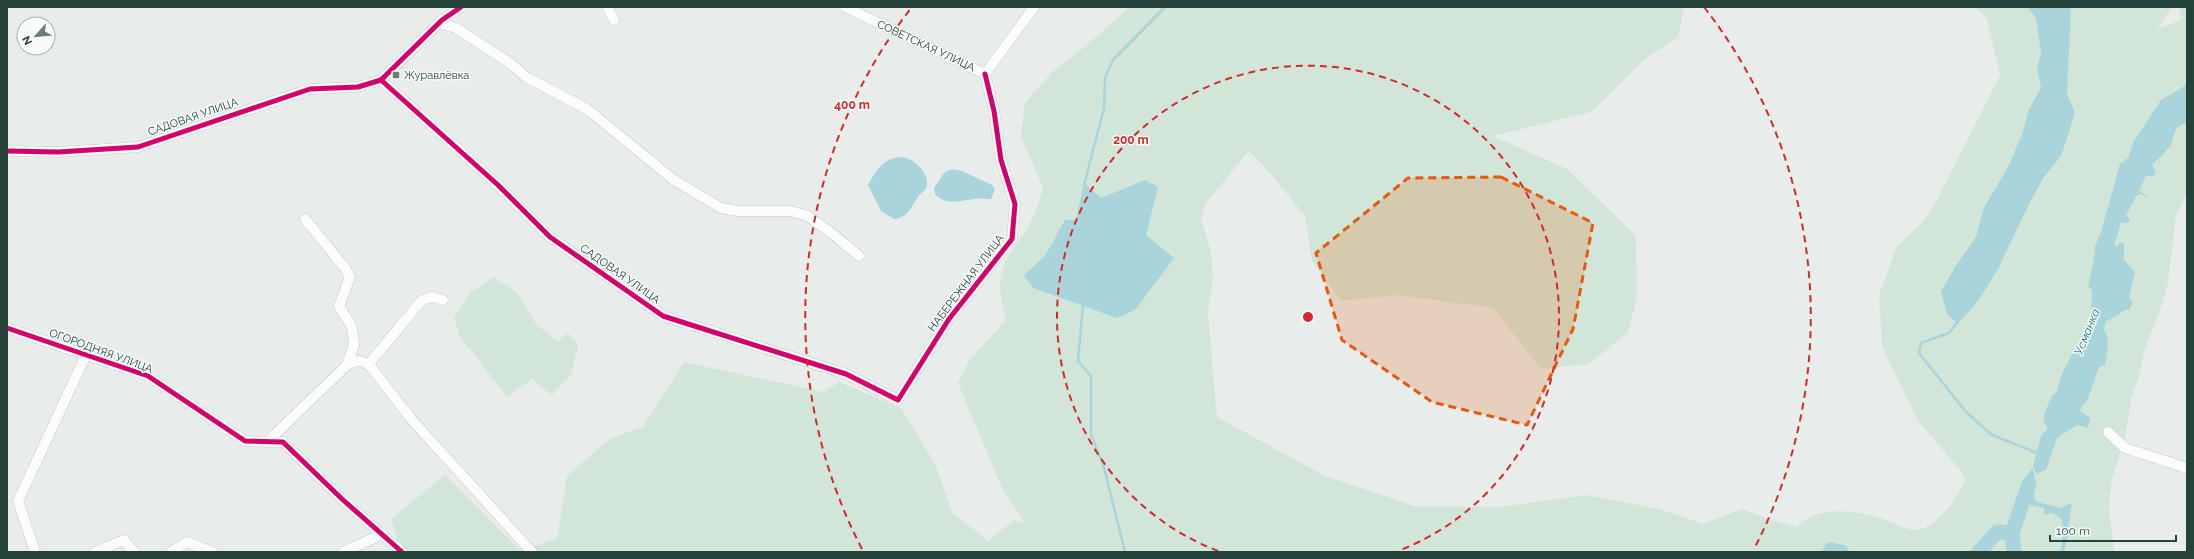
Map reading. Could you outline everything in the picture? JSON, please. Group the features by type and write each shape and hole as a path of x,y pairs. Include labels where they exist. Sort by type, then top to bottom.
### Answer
{"street":[{"name":"САДОВАЯ УЛИЦА","path":"7,151 58,152 138,147 310,89 358,87 381,80 439,23 461,7"},
{"path":"607,7 614,20"},
{"name":"СОВЕТСКАЯ УЛИЦА","path":"845,7 985,74"},
{"path":"985,74 1034,7"},
{"path":"439,23 456,28 510,63 526,77 586,109 674,180 721,208 739,211 790,211 808,216 859,256"},
{"name":"НАБЕРЕЖНАЯ УЛИЦА","path":"898,400 949,319 1012,239 1015,204 1001,160 994,111 985,74"},
{"name":"САДОВАЯ УЛИЦА","path":"381,80 498,185 550,237 664,316 846,374 898,400"},
{"path":"305,219 345,268 350,277 339,306 352,327 354,346 347,365"},
{"path":"368,365 422,300 432,297 444,300"},
{"name":"ОГОРОДНЯЯ УЛИЦА","path":"7,328 148,376 245,441 267,442"},
{"path":"35,552 18,501 86,355"},
{"path":"267,442 347,365 358,360 364,361 412,420 532,552"},
{"path":"2108,432 2125,448 2187,468"},
{"path":"267,442 283,442 342,499 402,552"},
{"path":"343,552 383,534"},
{"path":"95,552 124,540 134,552"},
{"path":"171,552 187,542 212,552"}],"highlighted area":[{"path":"1501,177 1593,223 1573,329 1527,425 1432,402 1342,340 1316,253 1408,178"}],"green space":[{"path":"1129,7 1684,7 1678,37 1645,59 1591,112 1493,136 1567,169 1636,236 1637,297 1628,332 1589,364 1541,369 1493,308 1398,295 1341,301 1312,261 1305,216 1270,173 1249,151 1205,204 1201,218 1211,252 1213,277 1208,313 1217,417 1325,476 1414,506 1500,507 1586,495 1660,509 1703,524 1742,509 1774,521 1797,527 1814,515 1836,511 1870,515 1885,519 1905,528 1916,530 1935,522 1948,509 1965,480 1960,470 1918,421 1882,346 1879,295 1897,246 1921,224 1934,206 2000,75 1987,19 1976,7 2172,7 2157,29 2179,21 2181,17 2178,7 2187,7 2187,193 2176,215 2168,283 2161,308 2145,348 2138,379 2131,399 2125,438 2112,479 2109,507 2114,552 401,552 391,519 445,475 520,550 557,539 567,476 607,441 624,433 642,428 684,362 824,392 839,382 901,408 935,464 952,512 988,541 1014,520 1025,523 1001,486 958,383 969,361 1006,320 1000,292 1001,276 1005,262 1030,224 1043,188 1021,136 1025,103 1054,70 1087,45"},
{"path":"494,277 517,293 537,325 558,341 568,333 578,346 571,375 552,395 532,379 507,397 459,335 454,317 470,293"}],"water":[{"path":"2028,7 2071,7 2067,94 2075,113 2061,156 2044,177 2029,204 1997,271 1980,298 1958,324 1947,314 1941,292 1955,267 1976,237 1984,208 2009,165 2023,132 2029,109 2041,88 2037,70 2041,52 2036,19"},
{"path":"2187,83 2187,123 2182,124 2176,129 2170,146 2152,165 2156,171 2154,176 2146,176 2139,191 2151,198 2140,194 2136,196 2126,215 2130,220 2128,223 2121,223 2114,245 2118,246 2120,242 2124,244 2124,260 2135,272 2129,297 2133,303 2129,310 2125,310 2106,322 2104,330 2108,347 2105,365 2099,367 2087,401 2082,406 2080,411 2090,418 2088,428 2077,425 2057,438 2046,470 2036,474 2033,467 2041,436 2048,428 2044,422 2044,414 2053,394 2057,393 2062,374 2081,339 2090,317 2092,290 2088,287 2094,259 2095,246 2101,232 2120,164 2128,158 2133,143 2161,100"},
{"path":"902,157 911,160 919,166 925,175 927,185 926,189 919,195 906,214 903,217 894,219 881,211 868,185 881,165 895,158"},
{"path":"952,169 962,171 992,185 995,189 991,199 949,202 940,198 935,194 934,188 944,173"},
{"path":"1145,180 1158,187 1146,235 1174,258 1135,310 1117,318 1033,288 1024,275 1045,256 1065,220 1076,220 1084,183 1101,198"},
{"path":"2032,468 2034,476 2035,500 2059,508 2072,503 2068,528 2069,532 2064,552 2060,552 2064,530 2061,518 2052,513 2044,515 2044,508 2019,503 2023,482"}],"waterway":[{"path":"1084,185 1104,108 1105,78 1113,60 1165,7"},
{"path":"1083,304 1078,361 1091,376 1091,434 1104,467 1125,552"},
{"path":"1958,321 1949,333 1921,343 1919,353 1967,413 1992,435 2040,454"},
{"name":"Усманка","path":"1979,552 1997,532 2012,533 2029,484"},
{"path":"2012,533 2014,552"},
{"name":"Усманка","path":"1830,552 1831,550 1841,552"}],"cycle path":[{"path":"7,151 58,152 138,147 310,89 358,87 381,80 442,20 461,7"},
{"path":"381,80 498,185 550,237 663,316 846,374 898,400 949,319 1012,239 1015,204 1001,160 994,111 985,74"},
{"path":"7,328 148,376 245,441 283,442 342,499 402,552"}],"place":[{"name":"Журавлёвка","path":"396,75"}]}
